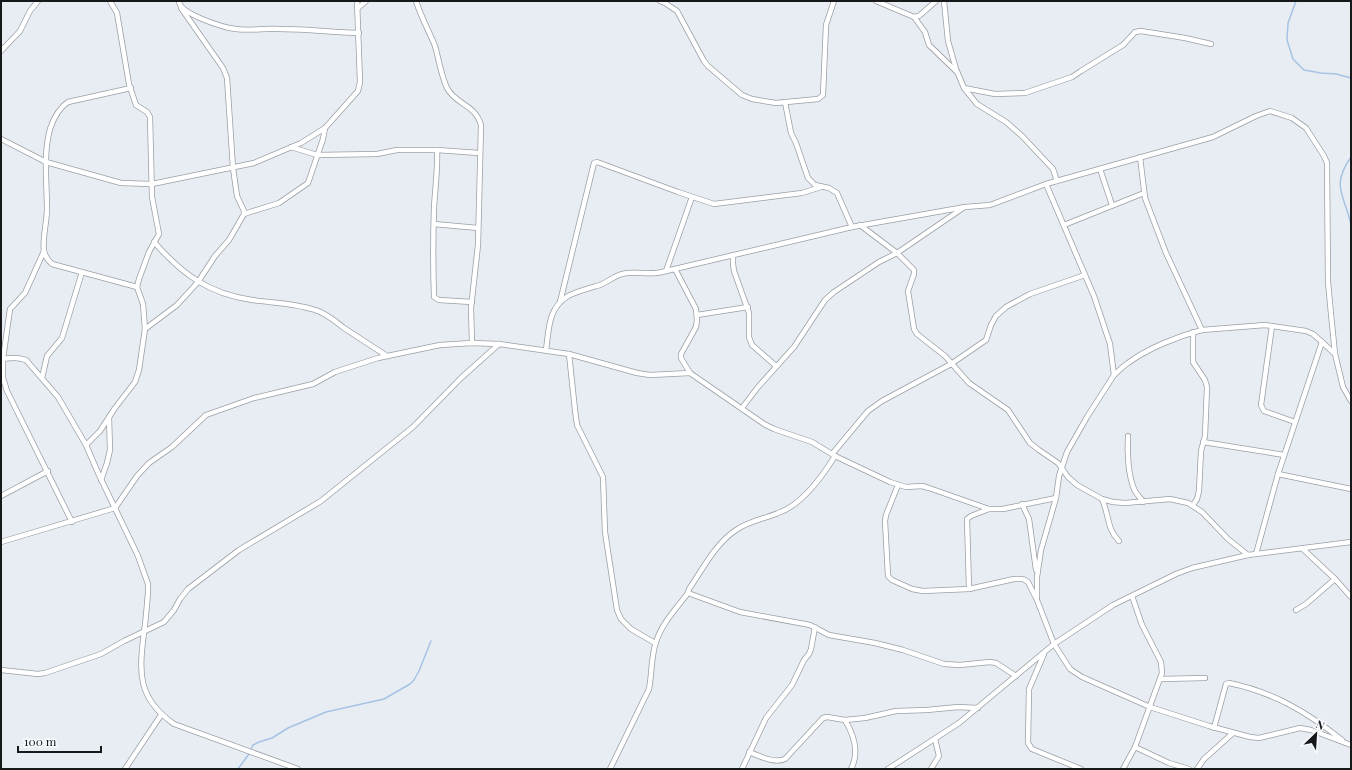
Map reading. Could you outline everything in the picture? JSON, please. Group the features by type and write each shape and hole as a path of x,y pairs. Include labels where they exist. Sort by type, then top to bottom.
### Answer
{"street":[{"path":"1,51 20,31 30,11 38,1"},
{"path":"86,445 100,430 135,382 139,370 145,330 143,304 137,287 149,252 159,234 152,197 150,117 147,112 136,105 124,60 117,13 110,1"},
{"path":"145,330 177,304 198,282 229,240 244,214 237,196 233,168 227,78 223,68 181,8 178,1"},
{"path":"1,139 46,162 121,183 152,184 254,163 301,143 324,128 358,91 360,82 357,1"},
{"path":"358,8 366,1"},
{"path":"416,1 435,46 446,87 453,97 472,110 478,117 481,125 478,228 472,302 472,343"},
{"path":"660,1 677,11 704,61 742,95 756,100 776,103 818,99 823,95 826,25 834,1"},
{"path":"876,1 914,17 925,32 929,45 957,72"},
{"path":"914,17 919,16 936,1"},
{"path":"944,1 948,41 957,72 964,88 977,104 1006,122 1022,136 1053,169 1057,181"},
{"path":"181,8 212,23 237,29 280,29 359,33"},
{"path":"964,88 995,94 1025,93 1072,77 1123,45 1135,32 1141,31 1211,44"},
{"path":"72,522 7,391 3,378 2,359 10,309 25,293 44,251 47,208 46,162 50,129 62,106 68,102 131,88"},
{"path":"785,102 791,133 808,178 815,185 829,188 837,193 852,227"},
{"path":"546,350 552,314 557,304 569,295 606,282 620,274 629,272 658,273 860,225 965,207 990,205 1046,184 1213,137 1256,116 1270,111 1292,118 1306,128 1327,163 1328,282 1335,354 1343,387 1351,401"},
{"path":"244,214 279,203 305,186 310,179 323,139 324,128"},
{"path":"290,147 317,155 377,154 396,150 437,150 480,153"},
{"path":"437,150 438,160 434,224 434,297 439,300 472,302"},
{"path":"1140,158 1144,193 1166,253 1202,330"},
{"path":"560,302 594,163 597,162 714,204 802,193 821,187"},
{"path":"1100,169 1112,206"},
{"path":"1046,184 1094,296 1108,336 1113,360 1114,375"},
{"path":"1064,225 1144,193"},
{"path":"666,271 692,197"},
{"path":"742,408 758,387 794,347 824,300 879,262 897,253 965,207"},
{"path":"434,224 478,228"},
{"path":"860,225 897,253 914,270 908,291 914,329 917,334 938,350 969,383 1008,410 1030,443 1058,463 1068,478 1102,499 1118,503 1170,499 1193,505 1207,516 1228,539 1248,555"},
{"path":"154,242 187,274 198,282 218,292 234,298 317,310 330,317 387,356"},
{"path":"44,251 47,259 52,264 137,287"},
{"path":"733,256 734,271 748,307 752,345 776,366"},
{"path":"675,269 696,309 697,315 696,328 681,354 690,373 769,426 812,442 834,455 898,485 906,487 922,486 989,509 1003,509 1056,498"},
{"path":"42,378 47,356 62,338 82,272"},
{"path":"610,769 648,689 652,674 655,643 664,623 688,594 689,589 720,544 736,530 747,524 779,513 793,506 825,473 834,455 868,411 882,401 951,364 986,340 996,316 1006,307 1030,294 1085,275"},
{"path":"697,315 748,307"},
{"path":"1037,577 1041,550 1056,498 1062,468 1070,446 1114,375 1127,363 1141,355 1193,332 1265,325 1306,331 1313,334 1335,354"},
{"path":"1272,326 1261,405 1264,411 1295,422"},
{"path":"1193,332 1193,362 1205,380 1207,387 1205,436 1201,451 1199,491 1197,499 1193,505"},
{"path":"1256,554 1278,474 1322,342"},
{"path":"1,542 115,508 137,476 149,463 172,447 206,415 254,398 313,384 335,372 387,356 440,345 472,343 499,344 569,354 637,373 690,373"},
{"path":"1,670 38,674 45,673 101,654 164,622 169,618 180,599 188,589 239,550 321,501 413,427 461,378 499,344"},
{"path":"569,354 574,410 577,425 601,470 603,477 605,532 617,610 621,619 631,629 655,643"},
{"path":"2,359 21,358 26,360 58,397 86,445 138,556 148,584 144,631 140,655 141,680 148,697 161,715 174,724 298,769"},
{"path":"102,480 108,463 110,450 109,416"},
{"path":"1128,436 1130,472 1135,491 1143,502"},
{"path":"1203,442 1284,455"},
{"path":"1,496 48,472"},
{"path":"1278,474 1351,489"},
{"path":"898,485 885,521 888,576 890,578 917,590 969,589 1020,578 1023,579 1028,582 1037,600 1054,644 1068,666 1074,672 1150,708 1214,728 1260,738 1300,728 1311,730 1351,745"},
{"path":"1102,499 1106,508 1109,527 1119,541"},
{"path":"1022,504 1029,519 1037,577 1037,600"},
{"path":"969,589 967,520 971,516 989,509"},
{"path":"888,769 959,723 1054,644 1113,605 1176,574 1192,568 1248,555 1351,542"},
{"path":"1303,549 1335,579 1351,597"},
{"path":"1296,610 1306,604 1335,579"},
{"path":"688,594 740,612 810,625 829,635 875,643 903,650 944,664 960,665 990,662 1016,676"},
{"path":"1123,769 1135,747 1162,673 1161,662 1142,625 1132,596"},
{"path":"742,769 766,718 792,685 804,660 809,654 815,628"},
{"path":"1045,652 1029,689 1028,743 1032,749 1081,769"},
{"path":"1160,679 1205,678"},
{"path":"1214,728 1226,684 1229,683 1256,690 1295,707 1314,718 1345,742"},
{"path":"749,752 780,762 785,759 822,718 827,717 845,720 865,718 896,711 964,707 978,708"},
{"path":"125,769 161,715"},
{"path":"845,720 852,732 855,744 855,760 851,769"},
{"path":"1197,769 1212,752 1233,733"},
{"path":"931,769 939,756 935,739"},
{"path":"1135,747 1185,769"}],"waterway":[{"path":"1296,1 1288,23 1287,40 1293,59 1304,70 1336,74 1351,78"},
{"path":"1351,157 1341,176 1340,184 1351,225"},
{"path":"238,769 249,754 253,745 259,742 272,738 288,728 326,712 384,699 410,684 419,671 431,641"}]}
